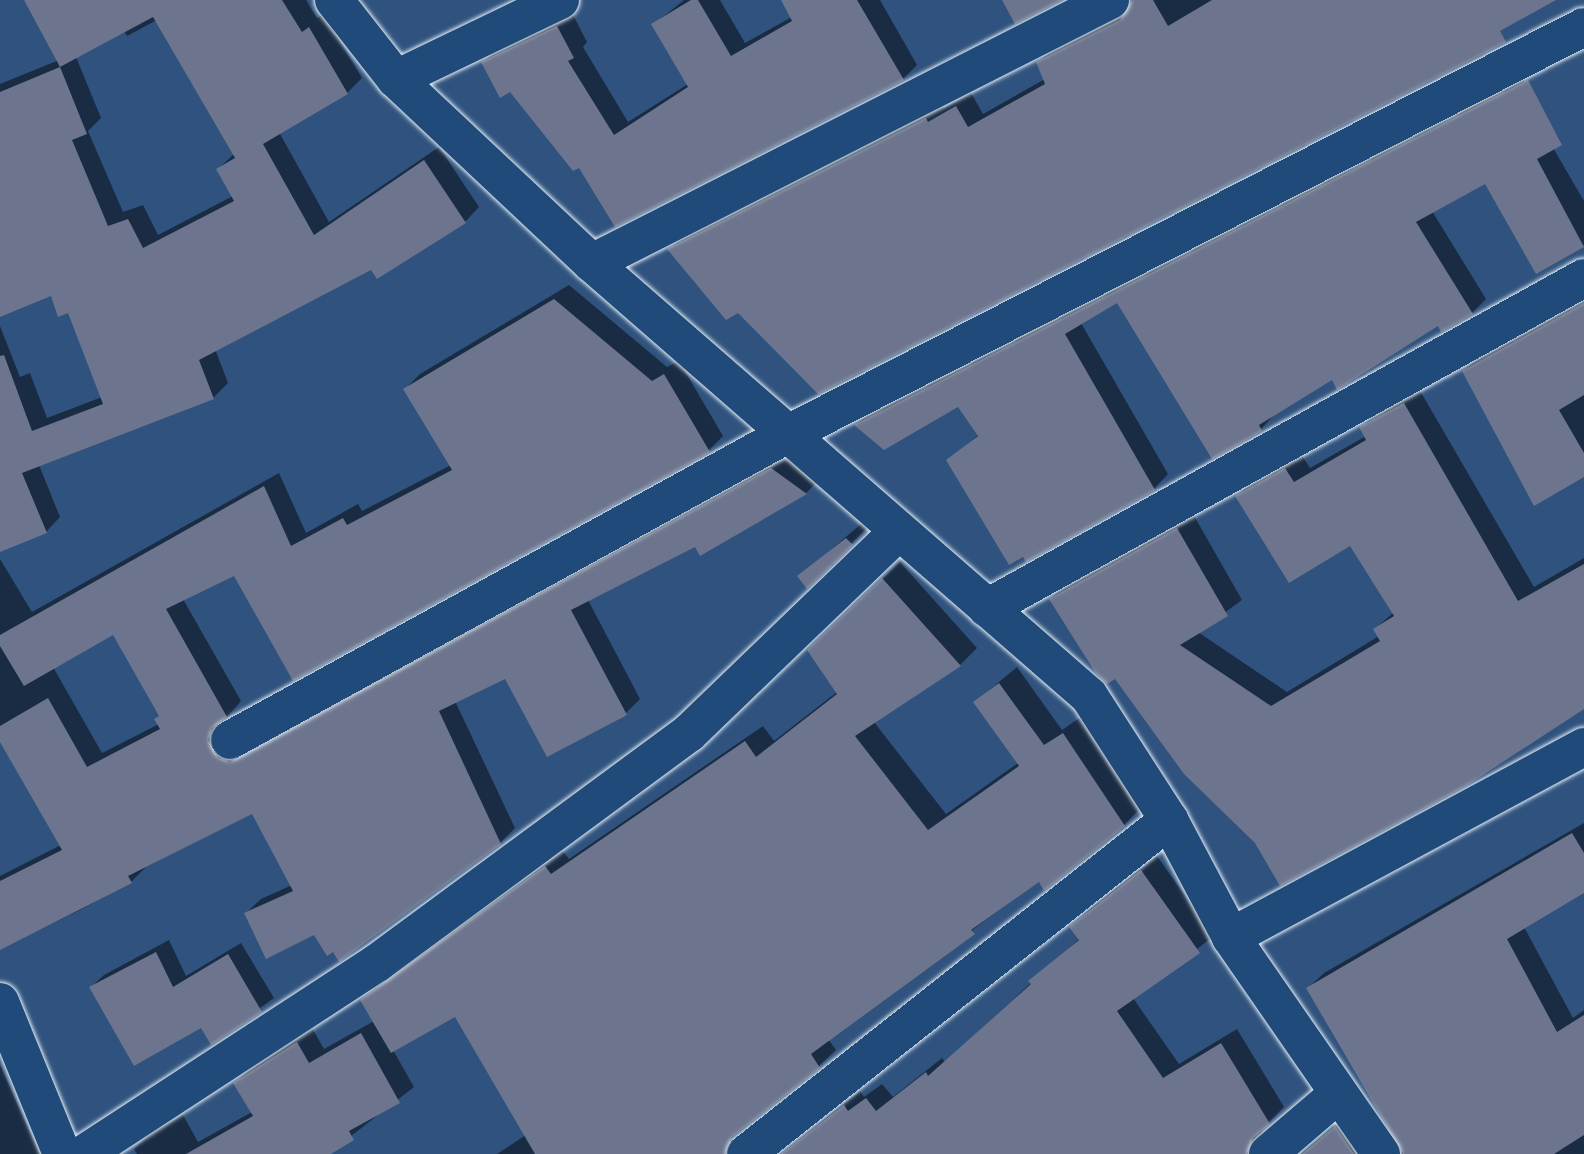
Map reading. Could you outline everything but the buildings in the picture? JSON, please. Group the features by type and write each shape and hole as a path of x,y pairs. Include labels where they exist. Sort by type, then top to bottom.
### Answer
{"street":[{"path":"334,0 396,79 592,263 786,435 1089,696 1169,820 1231,937 1381,1154"},
{"path":"396,79 559,0"},
{"path":"592,263 1110,0"},
{"path":"230,740 786,435 1584,27"},
{"path":"987,608 1584,278"},
{"path":"84,1154 377,962 689,733 899,531"},
{"path":"1231,937 1584,747"},
{"path":"746,1154 1169,820"},
{"path":"0,1002 62,1154"},
{"path":"1268,1154 1338,1094"}]}
